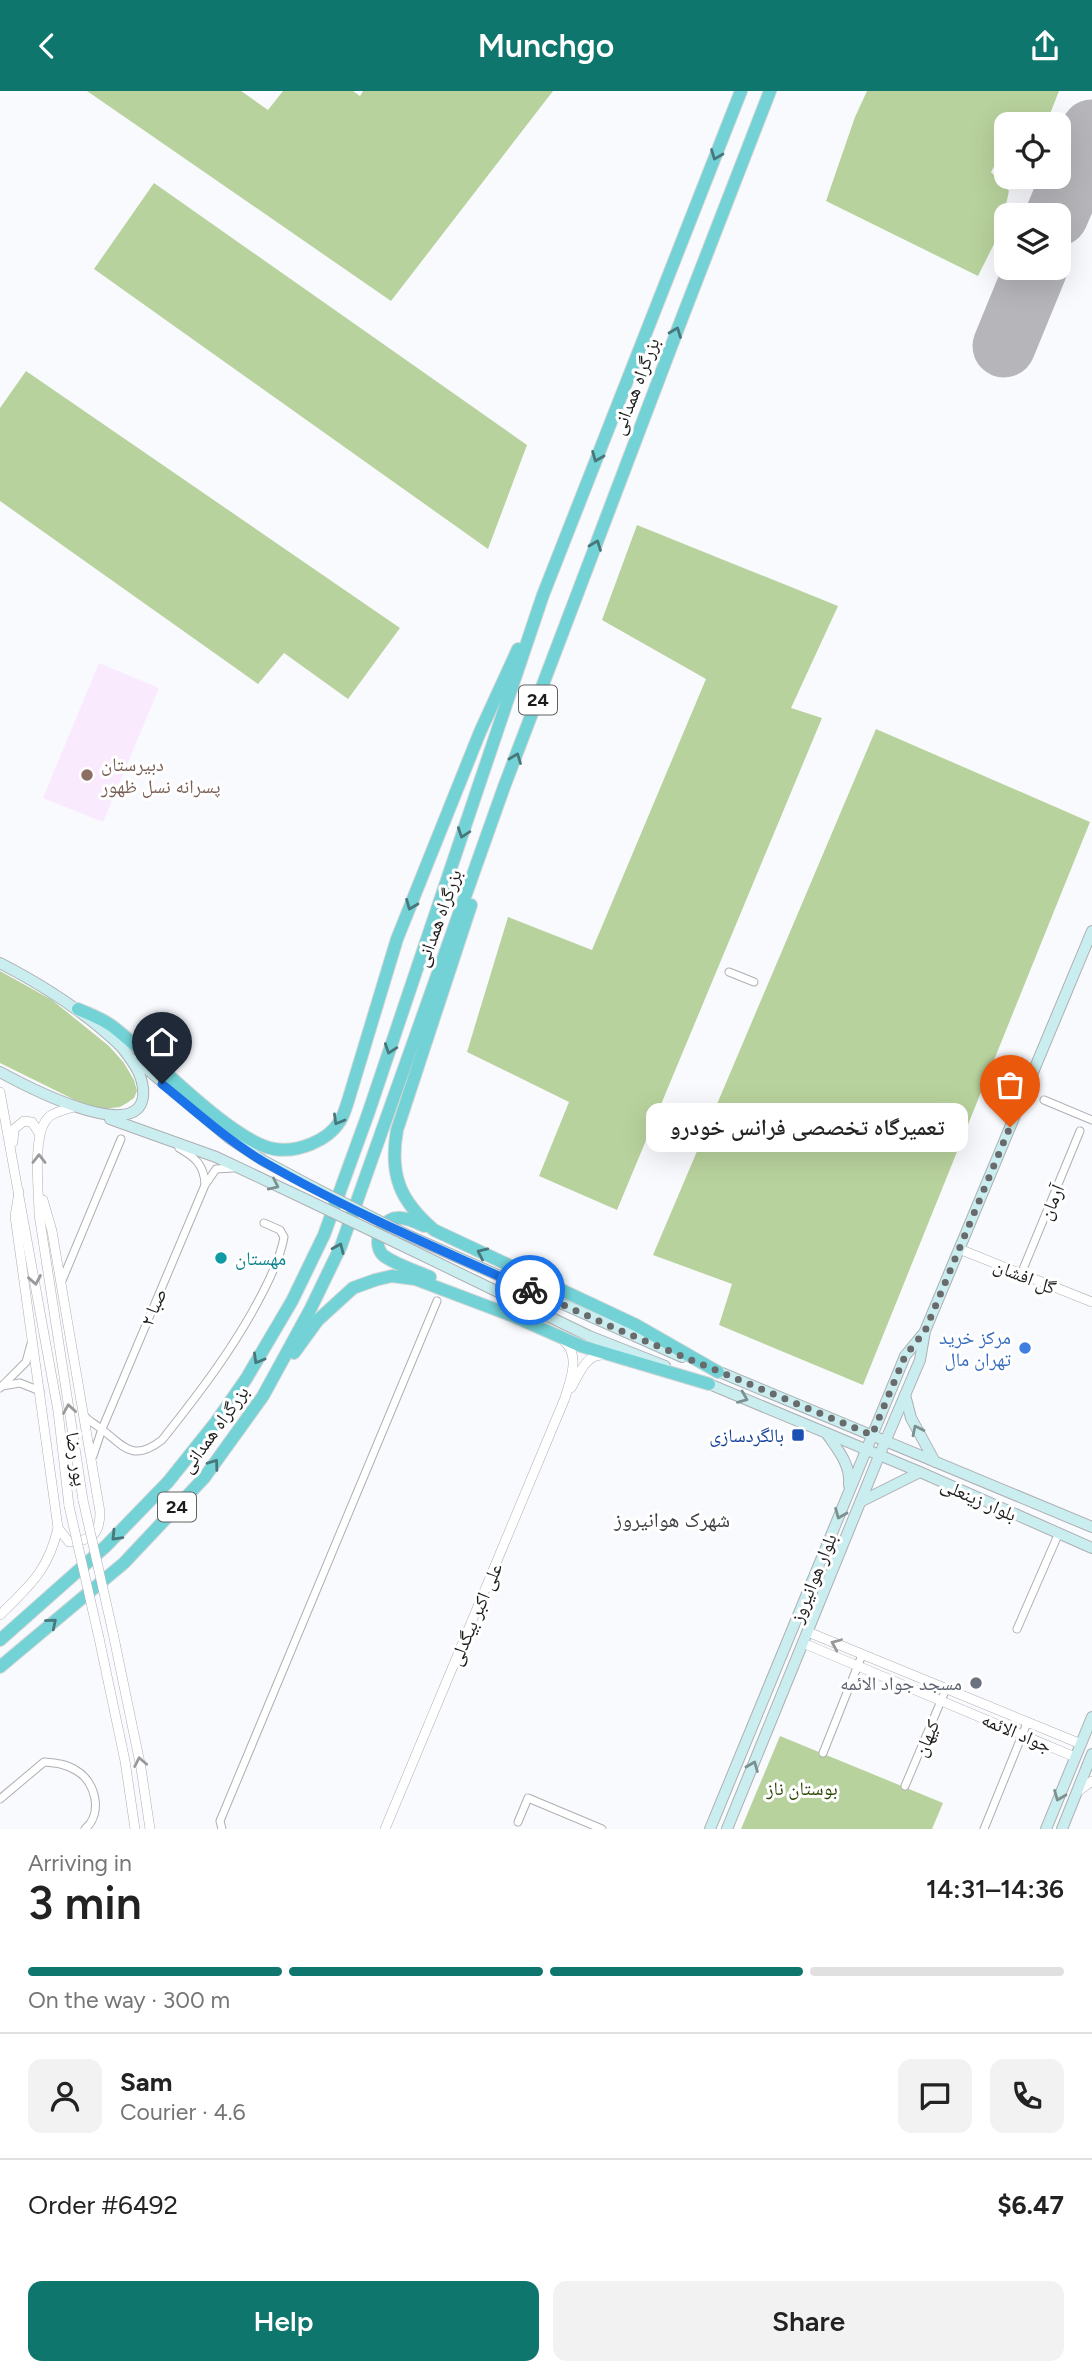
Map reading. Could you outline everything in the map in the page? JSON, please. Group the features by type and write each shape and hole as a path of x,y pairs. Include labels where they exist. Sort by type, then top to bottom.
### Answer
{"highway":[{"name":"بزرگراه همدانی","path":"0,1640 106,1546 168,1482 216,1422 247,1378 292,1301 324,1235 369,1114 543,594 741,91"},
{"name":"بزرگراه همدانی","path":"0,1667 124,1563 204,1478 263,1396 310,1310 341,1246 504,787 770,91"},
{"path":"78,1009 112,1026 225,1121 256,1142 274,1149 295,1149 330,1134 340,1121 348,1101 380,991 409,910 480,732 543,594"},
{"path":"434,1230 416,1214 405,1198 398,1181 393,1155 406,1099 465,924 504,787"},
{"path":"709,1384 616,1357 560,1337 383,1255 378,1247 381,1230 385,1223 393,1218 410,1220 434,1230 636,1325 718,1371"},
{"path":"263,1396 318,1321 353,1289 375,1280 393,1276 415,1279 513,1316"}],"main road":[{"name":"بلوار هوانیروز","path":"727,1829 920,1360 925,1331 1092,931"},
{"path":"0,963 78,1009 121,1046 140,1074 143,1085 141,1104 136,1111 127,1115 98,1114"},
{"name":"بلوار زینعلی","path":"121,1046 162,1084 229,1138 264,1161 404,1233 619,1330 1092,1527"},
{"name":"بلوار زینعلی","path":"0,1072 76,1106 216,1157 589,1336 920,1472 1092,1551"},
{"name":"بلوار هوانیروز","path":"710,1829 905,1356 925,1331"},
{"path":"905,1395 911,1418 935,1462"},
{"path":"825,1432 841,1454 850,1473 849,1492"},
{"path":"862,1501 920,1472"},
{"path":"1063,1514 1092,1518"},
{"path":"1046,1829 1092,1717"},
{"path":"1062,1829 1092,1754"}],"street":[{"path":"729,972 754,982"},
{"name":"پور رضا","path":"0,1092 58,1411 69,1506 125,1761 135,1829"},
{"path":"1044,1100 1092,1120"},
{"path":"39,1133 50,1116 76,1106"},
{"path":"12,1149 14,1129 18,1124 24,1121 32,1122 39,1133"},
{"name":"آرمان","path":"1021,1274 1080,1131"},
{"name":"پور رضا","path":"39,1133 41,1227 83,1500 141,1768 150,1829"},
{"path":"160,1136 197,1160 203,1168 205,1185"},
{"path":"61,1283 121,1139"},
{"path":"205,1185 216,1169 224,1167 248,1172"},
{"name":"صبا ۲","path":"92,1463 102,1429 205,1185"},
{"path":"39,1188 52,1231 100,1512 96,1533 83,1542 69,1542 58,1528"},
{"path":"0,1615 44,1569 53,1551 58,1528 15,1216 19,1192"},
{"path":"83,1415 107,1436 128,1449 140,1452 162,1440 228,1354 251,1316 271,1274 284,1237 280,1230 264,1223"},
{"name":"گل افشان","path":"959,1249 1092,1302"},
{"path":"222,1829 220,1821 437,1301"},
{"path":"1,1387 26,1362 33,1337"},
{"name":"علی اکبر بیگدلی","path":"560,1337 569,1345 573,1354 565,1398"},
{"name":"علی اکبر بیگدلی","path":"385,1829 565,1398 588,1360 594,1355 616,1357"},
{"path":"1,1387 20,1383 40,1391"},
{"path":"1017,1629 1053,1532"},
{"name":"جواد الائمه","path":"805,1637 862,1655 1081,1744"},
{"name":"جواد الائمه","path":"805,1637 858,1665 1075,1757"},
{"path":"823,1753 862,1655"},
{"name":"کیهان","path":"905,1786 946,1689"},
{"path":"984,1829 1027,1723"},
{"path":"0,1799 44,1762 64,1765 75,1769 89,1783 95,1801 93,1822 85,1829"},
{"path":"1076,1793 1092,1781"},
{"path":"518,1822 528,1798 602,1829"}],"shaded area":[{"path":"99,663 159,688 103,822 43,798"}],"green space":[{"path":"87,91 241,91 268,110 283,91 353,91 360,96 363,91 553,91 391,301"},
{"path":"867,91 1059,91 1051,112 994,112 994,166 991,172 994,175 994,189 1009,191 1006,203 994,203 994,244 978,276 826,201 855,117"},
{"path":"154,183 527,445 488,549 94,269"},
{"path":"26,371 400,628 348,699 284,653 258,684 0,501 0,408"},
{"path":"637,525 838,606 791,708 822,718 617,1210 539,1176 569,1102 467,1052 508,917 592,950 706,679 602,620"},
{"path":"876,729 1090,822 863,1385 719,1325 732,1284 653,1255"},
{"path":"0,971 52,1000 109,1046 134,1080 137,1091 134,1098 120,1107 102,1109 75,1100 0,1063"},
{"name":"بوستان ناز","path":"780,1736 943,1803 932,1829 741,1829"}],"runway":[{"path":"1062,203 1092,131"},
{"path":"1004,346 1031,280"}],"way so far":[{"path":"530,1290 872,1435 905,1356 925,1331 1010,1127"}],"place":[{"name":"دبیرستان پسرانه نسل ظهور","path":"87,775"},
{"name":"تعمیرگاه تخصصی فرانس خودرو","path":"1010,1127"},
{"name":"مهستان","path":"221,1258"},
{"name":"مرکز خرید تهران مال","path":"1025,1348"},
{"name":"بالگردسازی","path":"798,1435"},
{"name":"مسجد جواد الائمه","path":"976,1683"}],"district":[{"name":"شهرک هوانیروز","path":"672,1520"}],"route":[{"path":"162,1084 229,1138 264,1161 404,1233 530,1290"}]}
